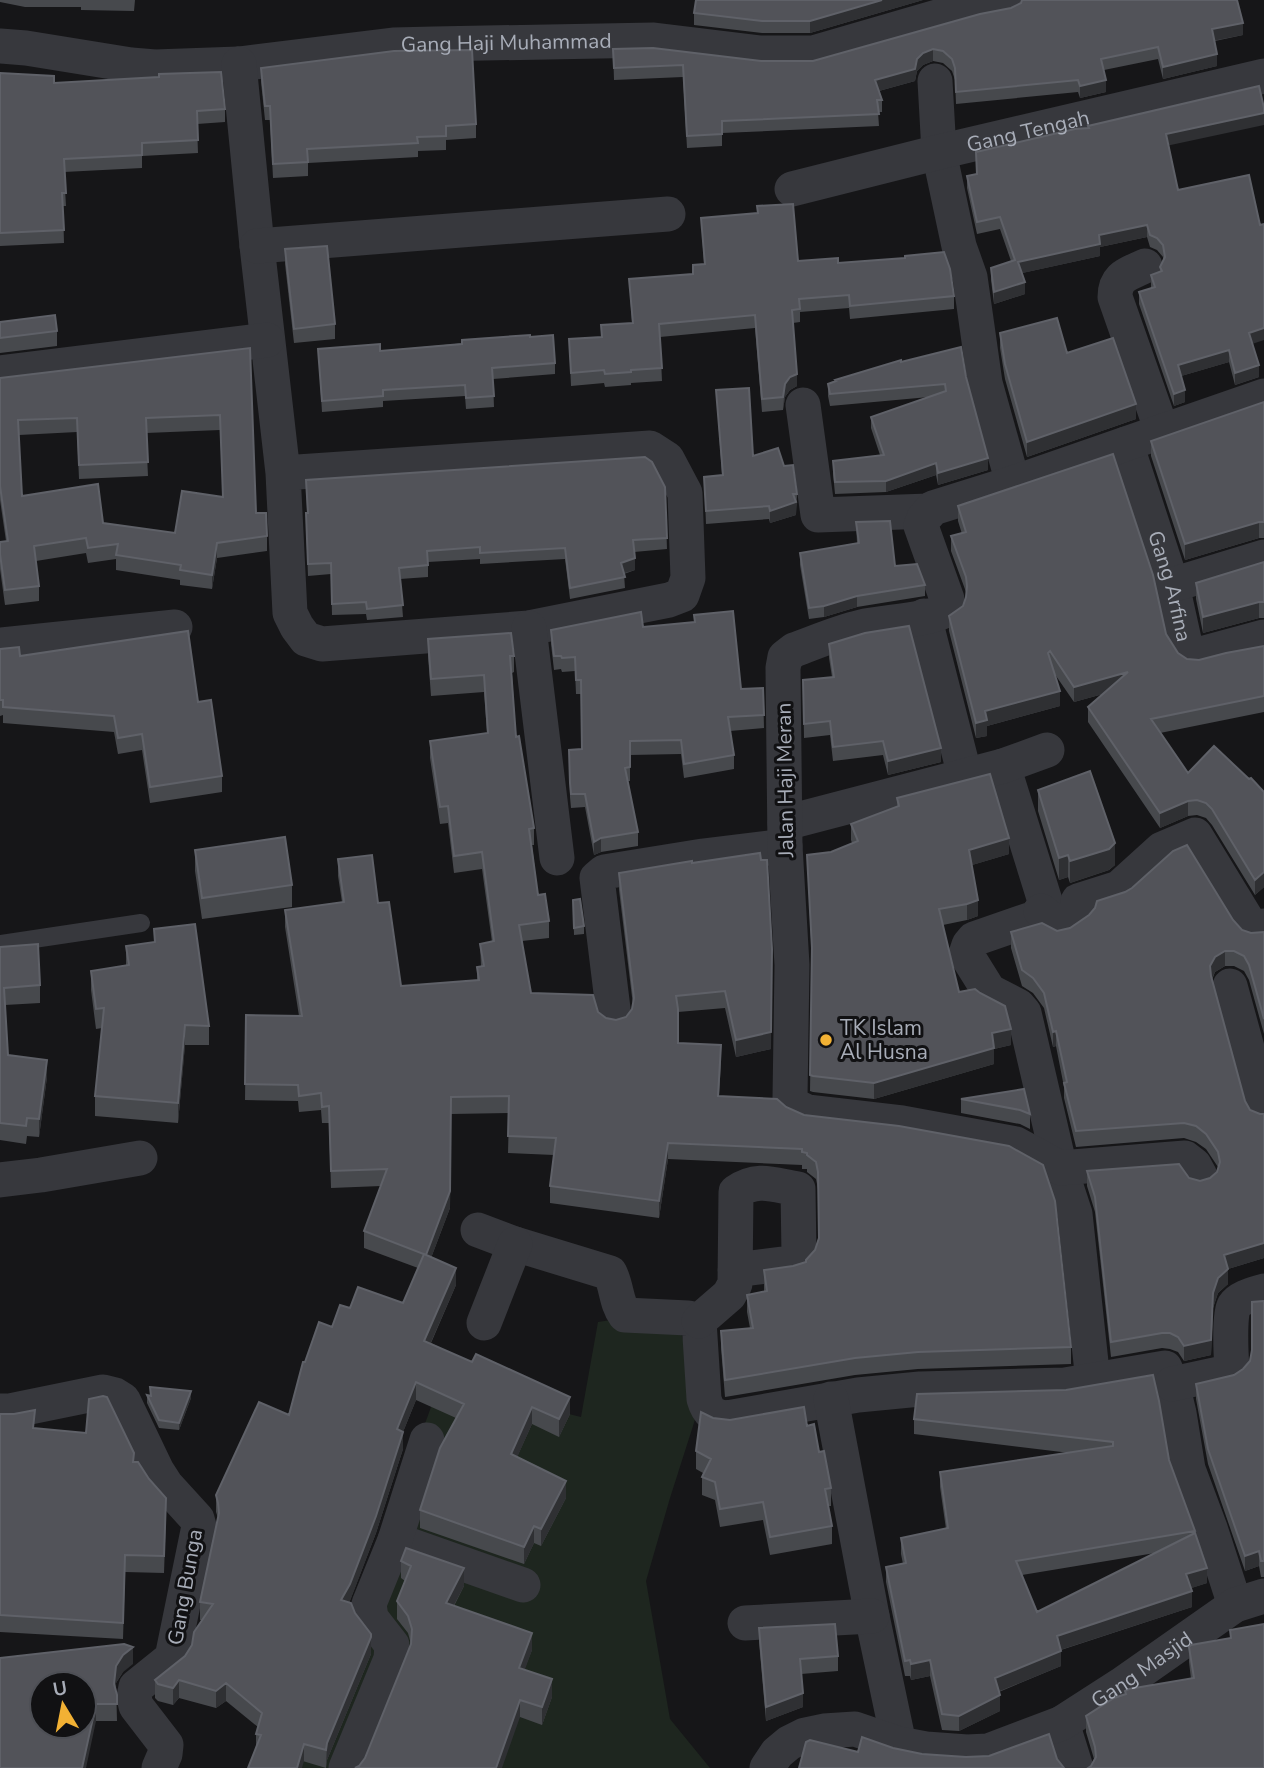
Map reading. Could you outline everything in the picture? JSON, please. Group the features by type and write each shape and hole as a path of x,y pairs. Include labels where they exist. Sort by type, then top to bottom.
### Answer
{"street":[{"name":"Gang Haji Muhammad","path":"0,46 155,67 239,64 393,45 448,43 654,40 761,53 813,53 975,6 1007,0"},
{"path":"239,64 283,473 290,613 306,639 322,644 529,628 669,600 682,595 688,578 685,493 667,459 650,448 283,473"},
{"name":"Gang Tengah","path":"792,189 1264,76"},
{"path":"935,81 939,152 958,246 970,277 985,383 1013,483"},
{"path":"257,246 668,214"},
{"path":"1145,266 1121,278 1115,287 1115,297 1162,431"},
{"path":"0,373 267,340"},
{"path":"803,405 818,515 929,511 1264,396"},
{"name":"Gang Arfina","path":"1126,444 1172,585 1185,645 1194,656 1264,637"},
{"name":"Jalan Haji Meran","path":"929,511 921,526 947,599 946,610 858,627 794,650 785,657 785,835 792,965 790,1098 795,1106 807,1112 902,1123 1016,1144 1060,1168"},
{"path":"1172,585 1264,557"},
{"path":"924,616 965,776"},
{"path":"0,645 175,627"},
{"path":"529,628 557,858"},
{"path":"614,1017 597,878 604,872 703,856 785,835 1047,750"},
{"path":"1003,766 1045,901 1035,918 974,939 966,954 989,991 1018,1006 1024,1013 1060,1168 1075,1214 1093,1381"},
{"path":"1041,911 1059,926 1077,914 1078,901 1119,888 1162,849 1195,835 1250,925 1255,929 1264,926"},
{"path":"1230,986 1263,1101"},
{"path":"0,1180 140,1158"},
{"path":"1060,1168 1185,1158 1194,1165 1200,1176"},
{"path":"478,1230 610,1273 619,1306 625,1315 688,1318 699,1321"},
{"path":"484,1323 515,1244"},
{"path":"699,1321 733,1289 735,1270"},
{"path":"1172,1384 1223,1373 1232,1367 1232,1315 1235,1306 1243,1299 1264,1291"},
{"path":"699,1321 707,1410 714,1416 727,1418 831,1399 920,1389 1065,1385 1165,1368 1179,1413 1188,1469 1210,1528 1256,1603"},
{"name":"Gang Bunga","path":"0,1411 103,1392 115,1395 123,1400 153,1464 166,1485 197,1519 198,1527 172,1658 136,1687 134,1697 136,1706 166,1745 159,1768"},
{"path":"831,1399 899,1744"},
{"path":"346,1768 391,1659 392,1645 371,1618 369,1604 395,1540 426,1440"},
{"path":"395,1540 523,1585"},
{"name":"Gang Masjid","path":"767,1768 777,1753 789,1743 824,1731 855,1729 899,1744 967,1752 988,1751 1062,1723 1256,1603"},
{"path":"745,1623 872,1616"},
{"path":"1062,1723 1076,1768"}],"lane":[{"path":"0,944 141,923"}],"shaded area":[{"path":"675,1310 700,1404 646,1581 670,1719 710,1768 281,1768 368,1582 440,1382 581,1417 598,1322"}],"building":[{"path":"696,0 882,0 810,21 762,21 694,13"},
{"path":"1022,0 1237,0 1243,23 1212,29 1217,54 1163,67 1158,47 1101,59 1106,80 1080,86 1078,80 956,92 952,59 943,51 933,49 917,59 915,69 875,80 882,100 877,100 879,114 722,121 722,134 687,136 683,65 614,68 613,49 653,48 761,61 813,61 980,14 1011,8"},
{"path":"472,50 476,124 446,126 446,136 417,137 418,143 307,149 308,162 273,164 270,106 265,106 261,68 394,51"},
{"path":"221,72 225,109 197,111 198,140 142,143 142,155 64,159 64,230 0,233 0,73 54,76 54,83"},
{"path":"1259,86 1264,113 1166,134 1178,190 1249,175 1260,225 1264,224 1264,328 1249,333 1259,365 1235,373 1229,350 1178,365 1185,390 1174,394 1139,292 1155,287 1151,275 1162,271 1160,267 1165,257 1163,245 1150,235 1147,225 1099,235 1100,244 1018,262 1025,282 994,292 991,268 1015,260 1000,217 977,222 967,176 977,174 976,152 1089,128 1088,126"},
{"path":"793,204 798,261 838,258 838,263 944,252 954,296 850,306 849,295 799,299 800,309 792,310 797,374 790,377 785,384 783,397 762,399 755,315 659,324 662,368 605,374 604,370 571,373 569,339 602,337 601,325 633,323 629,279 693,274 693,265 705,264 701,218 758,213 757,206"},
{"path":"327,246 335,324 294,329 285,249"},
{"path":"55,315 57,331 0,338 0,322"},
{"path":"1057,318 1067,353 1113,338 1136,404 1027,442 1005,364 1000,333"},
{"path":"553,335 555,363 492,368 494,396 466,398 465,385 383,390 383,396 322,401 318,349 380,344 380,351 462,344 462,340"},
{"path":"961,347 966,377 988,458 938,473 936,463 886,481 835,482 833,461 884,455 871,417 946,391 945,384 830,394 828,384 901,360"},
{"path":"250,348 256,513 266,513 267,536 217,543 212,575 180,570 181,565 116,555 118,544 88,548 86,538 34,546 39,586 5,590 0,542 8,541 0,486 0,378","holes":["220,415 223,497 182,491 175,533 103,523 98,484 22,496 18,420 77,418 79,465 148,462 146,418"]},
{"path":"749,388 753,456 778,448 784,466 793,465 797,494 793,494 796,502 770,511 769,506 706,511 704,477 723,475 716,390"},
{"path":"1264,402 1264,522 1185,544 1151,441"},
{"path":"1113,454 1153,575 1166,634 1178,653 1187,659 1199,660 1264,646 1264,696 1151,719 1188,773 1214,746 1264,792 1264,872 1255,880 1206,803 1188,801 1160,813 1088,707 1128,672 1074,687 1050,651 1048,653 1060,691 985,711 987,720 976,723 949,616 963,606 967,586 951,536 966,532 958,506"},
{"path":"645,457 652,462 665,487 667,538 633,540 635,558 621,563 625,577 570,588 565,548 480,553 480,547 427,551 428,565 399,568 403,605 367,609 366,602 332,604 331,563 308,564 306,480"},
{"path":"890,521 895,566 917,564 925,585 857,596 809,608 800,553 859,543 856,522"},
{"path":"1264,562 1264,602 1203,617 1196,583"},
{"path":"733,611 741,689 763,688 764,715 728,717 734,755 684,764 681,740 630,741 630,767 625,768 638,832 601,838 594,842 585,794 571,794 570,783 569,750 582,749 581,680 576,680 575,657 554,656 551,630 641,612 643,627 695,622 694,615"},
{"path":"909,626 941,748 888,761 883,741 833,747 830,721 804,724 803,680 834,677 829,644 865,633"},
{"path":"188,631 198,702 211,700 222,776 150,787 142,734 118,738 114,716 3,707 3,700 0,700 0,649 19,647 20,656"},
{"path":"511,633 514,656 510,656 516,737 519,736 534,828 529,829 538,895 545,894 549,921 519,925 531,993 593,995 598,1012 606,1018 616,1020 626,1017 632,1009 634,998 619,873 760,853 761,860 767,860 772,949 771,1032 736,1040 725,991 676,996 678,1043 721,1045 718,1096 777,1099 786,1107 804,1115 899,1126 1009,1146 1043,1165 1055,1201 1071,1347 918,1352 855,1358 725,1380 721,1331 753,1328 747,1295 767,1291 764,1270 806,1262 815,1250 819,1238 818,1172 816,1162 802,1152 802,1149 668,1143 659,1201 550,1186 556,1138 508,1136 509,1096 451,1097 450,1191 426,1255 364,1231 387,1169 331,1171 329,1106 322,1107 321,1093 299,1096 298,1085 245,1084 246,1015 302,1016 285,910 344,902 338,859 372,855 378,903 389,902 401,986 479,980 477,967 484,966 480,944 494,941 482,852 454,856 448,806 440,807 430,741 488,733 484,675 431,679 428,639"},
{"path":"1090,771 1115,843 1109,849 1070,861 1068,855 1059,858 1038,790"},
{"path":"990,774 1009,838 969,850 978,900 939,909 959,992 975,989 1005,1006 1011,1029 992,1033 994,1048 874,1083 810,1075 812,948 807,855 831,852 858,841 851,824 899,806 897,798"},
{"path":"285,837 292,885 202,898 195,850"},
{"path":"1187,845 1233,920 1242,930 1251,933 1264,932 1264,1019 1244,956 1234,951 1225,951 1215,957 1210,966 1245,1101 1250,1110 1264,1114 1264,1243 1224,1255 1228,1269 1218,1278 1213,1293 1211,1340 1184,1346 1178,1337 1162,1333 1111,1342 1095,1197 1087,1171 1179,1164 1189,1178 1200,1181 1217,1172 1220,1162 1218,1152 1206,1134 1196,1126 1184,1123 1076,1131 1064,1083 1067,1082 1056,1031 1053,1032 1044,993 1033,978 1022,970 1011,932 1042,923 1057,931 1070,928 1089,915 1097,901 1132,888 1173,851"},
{"path":"580,899 584,926 574,928 573,900"},
{"path":"195,924 209,1026 185,1025 178,1103 95,1096 104,1008 96,1009 91,971 129,965 126,946 155,942 154,929"},
{"path":"38,944 40,985 4,988 8,1055 47,1060 39,1119 27,1118 26,1126 0,1123 0,947"},
{"path":"1024,1089 1030,1114 961,1099"},
{"path":"424,1254 456,1268 424,1341 472,1362 476,1354 570,1397 559,1419 532,1407 511,1454 566,1481 541,1529 534,1526 524,1547 420,1510 440,1448 464,1404 416,1382 397,1429 403,1432 376,1516 350,1584 341,1600 351,1603 371,1637 326,1750 304,1744 297,1768 248,1768 261,1735 256,1734 262,1713 226,1683 216,1691 179,1680 173,1688 158,1684 155,1680 185,1656 192,1645 194,1632 213,1604 200,1602 219,1513 216,1495 259,1402 289,1415 303,1362 319,1322 332,1327 340,1305 350,1308 358,1287 403,1303"},
{"path":"1264,1301 1264,1561 1261,1561 1259,1551 1245,1556 1208,1449 1196,1384 1234,1375 1250,1361 1252,1302"},
{"path":"1153,1375 1169,1460 1195,1531 1016,1561 1037,1612 1195,1533 1207,1568 1186,1574 1192,1591 1057,1636 1061,1651 995,1678 1000,1695 959,1716 942,1714 930,1660 911,1664 910,1660 905,1661 886,1567 906,1563 901,1538 948,1528 940,1472 1113,1446 1113,1442 914,1419 917,1394 1066,1390"},
{"path":"150,1387 191,1391 179,1423 159,1420 147,1395 151,1396"},
{"path":"107,1397 134,1453 133,1462 138,1462 166,1498 164,1556 125,1555 123,1623 0,1615 0,1414 35,1410 33,1428 86,1433 89,1399"},
{"path":"804,1407 807,1426 814,1424 819,1452 824,1451 831,1488 825,1489 832,1526 770,1537 763,1502 720,1509 715,1482 702,1477 711,1459 696,1451 701,1412 713,1418 730,1420"},
{"path":"406,1548 464,1568 446,1603 532,1633 519,1668 552,1679 542,1707 520,1700 496,1768 355,1768 365,1758 411,1644 412,1629 408,1616 397,1601 411,1566 401,1561"},
{"path":"835,1624 838,1656 800,1659 803,1693 766,1707 759,1628"},
{"path":"1264,1624 1264,1768 1088,1768 1096,1757 1086,1716 1114,1698 1126,1694 1125,1691 1129,1689 1194,1678 1189,1647 1191,1645 1231,1638 1230,1630"},
{"path":"124,1644 133,1647 123,1655 116,1666 114,1684 117,1704 98,1704 98,1670 28,1670 28,1740 88,1740 82,1768 0,1768 0,1658"},
{"path":"1049,1734 1057,1759 1064,1768 799,1768 806,1742 810,1740 858,1752 862,1737 893,1748 922,1754 966,1757 989,1756"}],"place":[{"name":"TK Islam Al Husna","path":"826,1040"}]}
